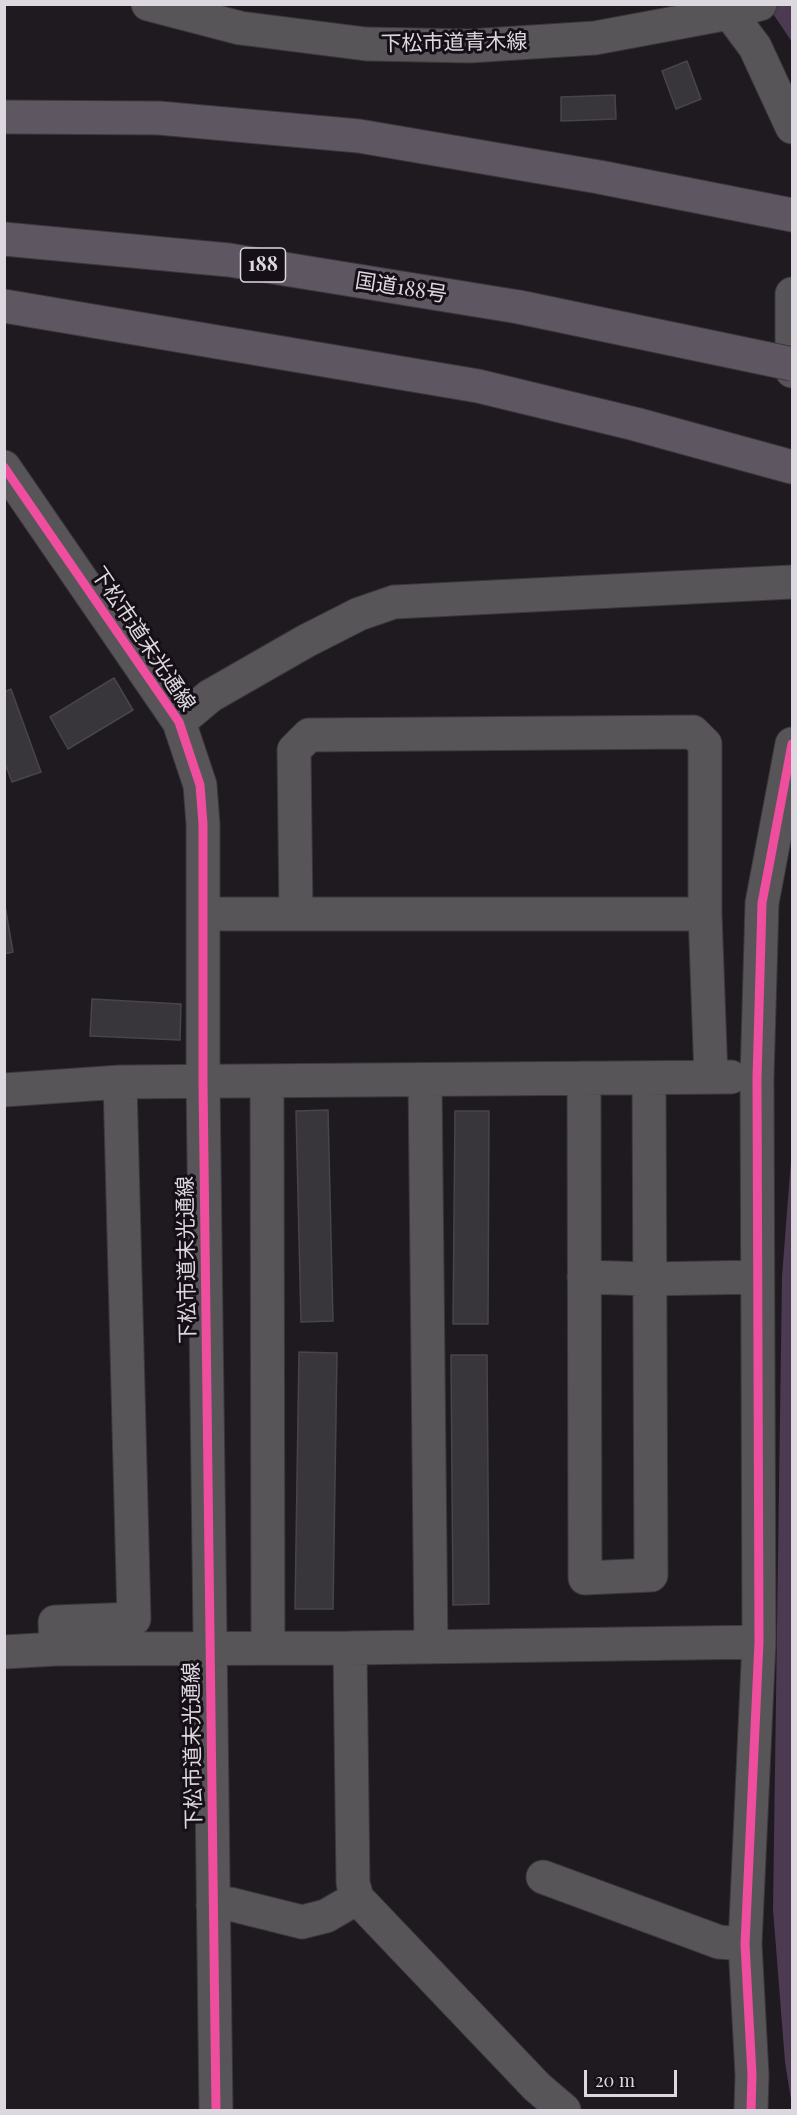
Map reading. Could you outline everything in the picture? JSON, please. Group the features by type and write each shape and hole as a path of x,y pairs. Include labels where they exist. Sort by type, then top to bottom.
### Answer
{"highway":[{"path":"4,117 159,118 359,136 599,177 792,215"},
{"name":"国道188号","path":"4,239 229,260 519,307 792,364"},
{"path":"4,306 478,386 635,424 792,467"}],"street":[{"name":"下松市道青木線","path":"148,4 240,28 366,44 447,46 595,38 738,8"},
{"path":"738,8 792,127"},
{"path":"792,294 792,371"},
{"name":"下松市道末光通線","path":"4,466 179,722 200,785 204,914 203,1082 216,2110"},
{"path":"179,722 210,696 306,641 359,614 394,602 792,582"},
{"path":"296,914 294,750 309,735 693,732 705,744 705,914 711,1077"},
{"path":"751,2110 752,2075 745,1944 759,1642 756,1078 762,903 792,744"},
{"path":"204,914 705,914"},
{"path":"584,1078 585,1578 651,1575 649,1078"},
{"path":"4,1090 120,1082 756,1078"},
{"path":"424,1080 431,1647"},
{"path":"56,1649 56,1622 134,1619 120,1082"},
{"path":"267,1082 268,1648"},
{"path":"584,1277 650,1279 757,1277"},
{"path":"4,1652 56,1649 350,1648 759,1642"},
{"path":"350,1648 355,1890 533,2099 564,2110"},
{"path":"543,1877 719,1942 745,1944"},
{"path":"213,1905 230,1904 302,1922 326,1916 355,1890"}],"shaded area":[{"path":"767,5 792,5 792,42"},
{"path":"792,1147 792,2106 785,2062 773,1909 782,1277"}],"building":[{"path":"687,61 701,99 676,109 662,71"},
{"path":"615,95 616,119 561,121 561,97"},
{"path":"114,678 133,710 68,749 50,717"},
{"path":"11,689 41,772 12,782 4,761 4,692"},
{"path":"4,900 13,952 4,954"},
{"path":"92,999 181,1004 180,1040 90,1036"},
{"path":"328,1110 333,1321 301,1322 296,1111"},
{"path":"455,1111 489,1111 488,1324 453,1324"},
{"path":"299,1352 337,1353 333,1609 295,1609"},
{"path":"451,1355 487,1355 489,1604 453,1605"}],"cycle path":[{"path":"4,467 179,722 200,785 203,824 203,1082 216,2110"},
{"path":"751,2110 752,2075 745,1944 759,1642 757,1078 762,903 792,744"}]}
